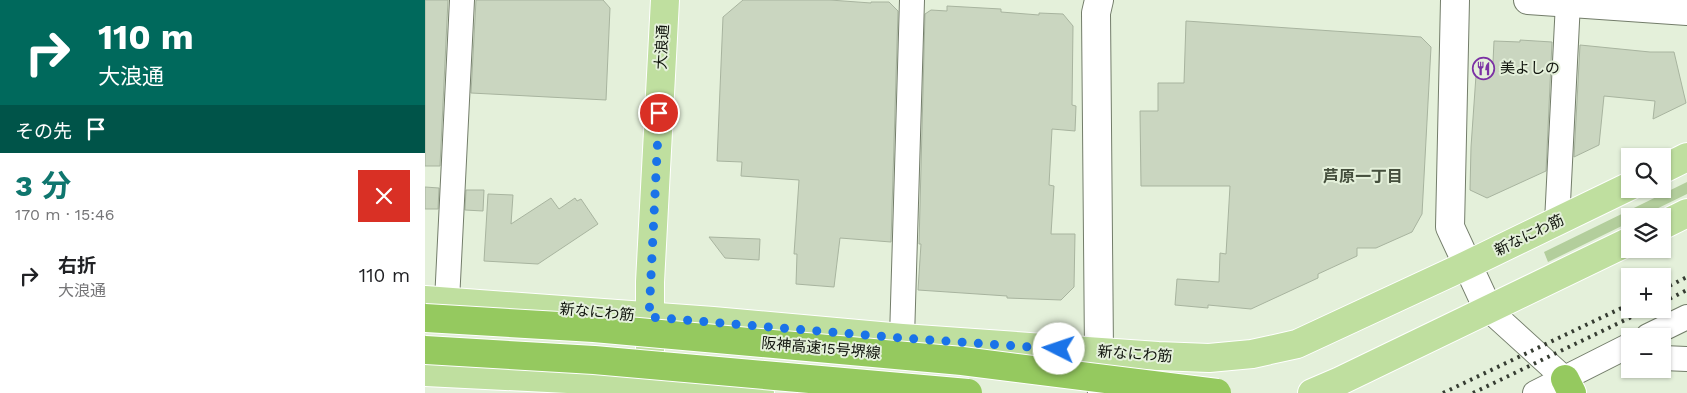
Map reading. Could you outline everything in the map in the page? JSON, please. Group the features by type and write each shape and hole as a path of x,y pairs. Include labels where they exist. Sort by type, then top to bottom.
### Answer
{"highway":[{"name":"阪神高速15号堺線","path":"425,318 594,328 963,361 1217,393"},
{"path":"425,350 594,360 968,393"}],"main road":[{"name":"大浪通","path":"650,389 649,317 665,0"},
{"path":"1671,166 1687,157"},
{"name":"新なにわ筋","path":"436,301 1158,356 1209,358 1252,354 1297,344 1467,266 1621,190"},
{"path":"1671,221 1687,213"},
{"path":"1312,393 1621,245"},
{"path":"425,372 650,389 760,393"}],"street":[{"path":"436,301 462,0"},
{"path":"902,338 912,0"},
{"path":"1099,0 1096,13 1099,352 1102,393"},
{"path":"1455,0 1450,227 1488,310 1569,386"},
{"path":"1528,0 1687,11"},
{"path":"1557,222 1568,2"},
{"path":"1665,328 1687,318"},
{"path":"1535,393 1569,386 1619,356"},
{"path":"1671,358 1687,359"}],"green space":[{"path":"1687,182 1687,194 1658,208 1634,208 1654,198 1671,198 1671,190"},
{"path":"1621,214 1621,226 1548,262 1544,252"}],"building":[{"path":"425,0 448,0 440,166 425,166"},
{"path":"476,0 603,0 610,8 606,100 471,93"},
{"path":"743,0 889,2 898,11 891,242 840,238 834,287 796,284 797,254 794,254 799,180 741,176 742,162 717,161 723,17"},
{"path":"947,6 1001,9 1001,12 1039,15 1039,13 1063,14 1073,26 1072,105 1076,106 1075,131 1052,129 1049,185 1054,186 1051,234 1075,234 1074,287 1061,300 1007,298 1007,296 918,290 921,244 919,244 925,14 931,10 947,11"},
{"path":"1186,21 1421,37 1431,47 1422,214 1412,232 1376,248 1357,248 1357,256 1318,274 1318,278 1251,309 1208,305 1208,308 1175,305 1177,279 1219,282 1220,253 1226,254 1230,186 1141,186 1140,111 1158,111 1158,83 1184,83"},
{"path":"1520,40 1552,42 1546,171 1487,198 1470,190 1477,61 1493,62 1494,41 1520,42"},
{"path":"1580,45 1650,52 1674,52 1686,103 1653,119 1655,101 1604,96 1599,145 1574,157"},
{"path":"425,187 439,188 438,209 425,209"},
{"path":"466,190 484,190 483,211 465,210"},
{"path":"488,194 513,195 511,224 551,198 559,209 575,198 577,201 581,199 598,224 538,264 484,261"},
{"path":"709,237 760,239 759,260 725,258"}],"railway":[{"path":"1671,285 1687,277"},
{"path":"1671,298 1687,290"},
{"path":"1443,393 1621,308"},
{"path":"1473,393 1629,318"}],"place":[{"name":"美よしの","path":"1484,68"}],"district":[{"name":"芦原一丁目","path":"1363,176"}],"route":[{"path":"659,113 649,317 1059,349"}]}
